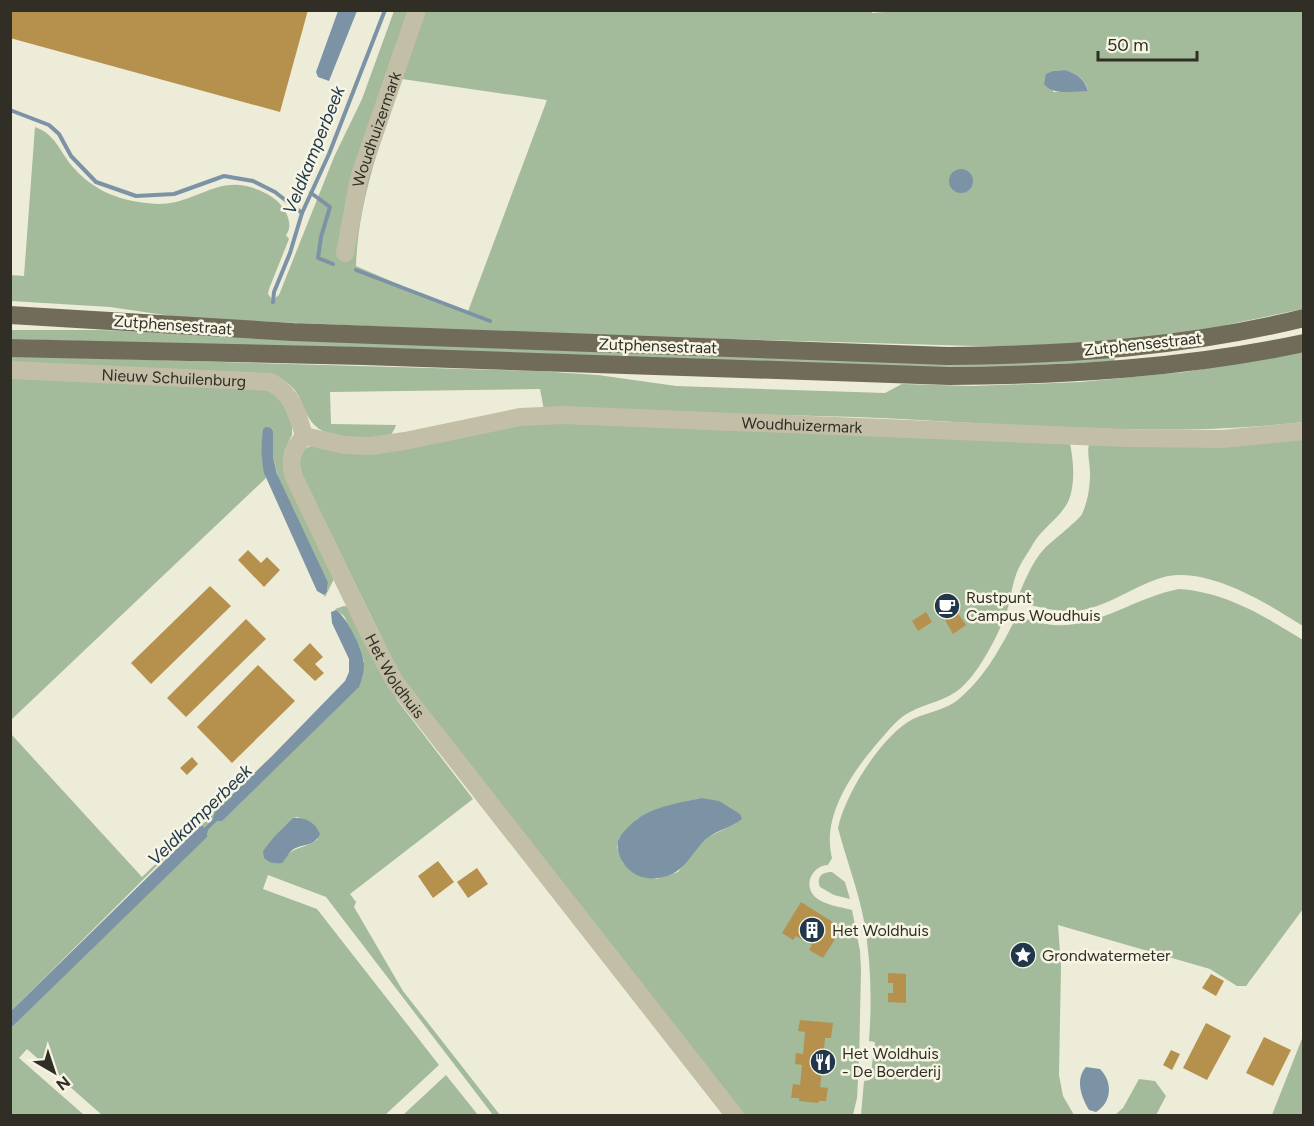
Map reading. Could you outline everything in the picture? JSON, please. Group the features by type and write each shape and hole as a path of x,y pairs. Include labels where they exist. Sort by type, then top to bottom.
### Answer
{"main road":[{"name":"Zutphensestraat","path":"10,315 293,332 948,356 1019,356 1122,348 1191,340 1304,318"},
{"name":"Zutphensestraat","path":"10,348 961,376 1105,371 1237,355 1304,343"}],"street":[{"name":"Woudhuizermark","path":"345,252 359,178 417,10"},
{"name":"Nieuw Schuilenburg","path":"10,370 271,382 283,389 290,399 304,436"},
{"name":"Woudhuizermark","path":"304,436 345,445 370,446 520,417 564,415 1129,438 1223,439 1304,431"},
{"name":"Het Woldhuis","path":"304,436 294,449 291,458 294,477 395,682 735,1116"}],"green space":[{"path":"871,10 872,13 910,10 1303,11 1303,309 1197,331 1103,342 1011,347 547,334 185,318 110,307 11,301 10,275 24,276 35,127 52,138 72,166 86,180 120,198 144,203 166,204 216,188 236,185 259,190 273,198 284,209 289,226 286,235 289,239 268,294 271,302 274,302 279,295 334,157 362,99 394,11 412,11 363,183 422,11","holes":["1065,70 1079,77 1088,90 1053,92 1053,71","402,79 547,100 467,314 356,266 366,195"]},
{"path":"10,330 101,330 494,348 868,361 1115,356 1114,361 936,367 11,339"},
{"path":"1303,352 1304,422 1248,427 1080,428 856,417 544,410 540,389 330,392 331,424 396,425 389,437 380,441 353,439 321,430 308,416 290,386 269,375 11,365 11,356 538,371 598,375 676,386 885,393 902,384 972,386 1081,382 1185,372"},
{"path":"11,376 265,389 282,399 292,426 292,435 284,452 334,579 325,597 328,582 278,477 273,457 273,431 271,428 263,429 262,459 266,478 11,720"},
{"path":"522,422 1070,443 1073,474 1069,500 1060,514 1037,538 1020,565 1007,611 988,651 976,671 963,686 945,698 906,715 870,752 850,779 835,810 830,842 832,858 828,865 818,868 811,876 810,887 815,897 828,904 852,910 860,951 859,1064 857,1098 853,1115 744,1115 406,688 297,464 304,449 313,445","holes":["701,798 740,814 735,824 708,837 695,849 678,872 656,879 623,863 617,847 619,838 637,819 660,808"]},
{"path":"1303,437 1303,626 1237,589 1199,577 1181,575 1164,577 1097,606 1074,611 1059,611 1016,601 1028,573 1040,554 1082,514 1089,489 1088,449 1090,441"},
{"path":"1179,589 1229,600 1259,614 1303,640 1303,909 1246,986 1237,986 1210,969 1058,925 1061,966 1059,1075 1063,1096 1074,1115 861,1115 864,1081 870,1080 875,1042 869,1041 871,996 869,966 861,909 838,828 848,799 866,767 901,727 913,719 948,706 969,690 992,660 1017,616 1035,622 1070,625 1086,622 1147,598"},
{"path":"344,606 352,607 397,700 473,799 350,894 356,902 354,907 403,991 500,1115 493,1115 326,897 268,875 263,889 317,909 439,1065 385,1115 102,1115 27,1049 19,1058 84,1115 11,1115 11,1028 208,834 203,826 184,839 11,1011 11,734 142,877 196,825 216,810 215,812 362,679 364,661 359,647 344,616 335,609","holes":["298,817 318,839 288,854 281,832 293,818"]},
{"path":"832,872 845,882 850,899 834,895 820,887 821,876"},
{"path":"1303,1036 1303,1115 1272,1115"},
{"path":"446,1075 478,1115 403,1115"},
{"path":"1139,1079 1155,1081 1166,1096 1156,1115 1115,1115 1123,1108"}],"water":[{"path":"338,11 357,11 329,81 318,77 316,72"},
{"path":"1065,70 1080,77 1088,91 1058,91 1044,84 1046,74"},
{"path":"961,169 970,172 973,181 970,190 961,193 952,190 949,181 952,172"},
{"path":"266,427 273,431 273,457 277,474 328,582 327,592 324,595 317,591 264,473 262,446 263,429"},
{"path":"336,610 349,626 363,658 364,670 359,687 222,821 217,821 213,818 216,810 345,681 349,672 349,659 332,623 331,612"},
{"path":"701,798 719,801 740,814 742,819 706,839 679,870 667,876 645,878 638,876 627,867 619,854 618,841 631,824 643,815 659,808"},
{"path":"293,818 310,821 320,834 311,843 291,851 282,863 268,861 264,858 263,851"},
{"path":"201,825 208,830 207,837 11,1028 11,1011"},
{"path":"1086,1067 1100,1069 1109,1086 1105,1103 1096,1112 1089,1110 1082,1094 1080,1082"}],"building":[{"path":"10,10 308,10 280,112 10,38"},
{"path":"248,550 261,563 267,557 280,570 264,587 238,560"},
{"path":"210,586 231,606 151,684 131,663"},
{"path":"953,611 955,614 957,612 966,625 953,634 945,616"},
{"path":"926,612 932,622 918,631 912,621"},
{"path":"246,619 266,639 186,717 167,698"},
{"path":"310,643 323,657 315,664 324,673 315,681 293,660"},
{"path":"258,665 295,701 232,763 197,727"},
{"path":"192,757 198,764 187,775 180,768"},
{"path":"438,861 454,882 433,898 418,876"},
{"path":"477,868 488,884 468,898 457,882"},
{"name":"Het Woldhuis","path":"801,902 842,928 823,958 809,950 812,945 796,936 793,940 782,933"},
{"path":"888,973 906,974 906,1003 888,1002 888,993 893,993 893,983 888,983"},
{"path":"1211,974 1224,981 1216,996 1202,988"},
{"path":"800,1020 833,1023 831,1038 825,1038 824,1050 832,1051 829,1072 822,1071 820,1087 828,1088 826,1101 818,1103 791,1098 793,1084 800,1085 802,1065 795,1064 796,1053 803,1054 805,1032 798,1031"},
{"path":"1206,1023 1231,1036 1207,1080 1183,1068"},
{"path":"1264,1037 1291,1050 1273,1086 1246,1073"},
{"path":"1171,1050 1180,1054 1172,1070 1163,1065"}],"waterway":[{"name":"Veldkamperbeek","path":"273,302 274,292 290,253 302,213 329,154 385,10"},
{"path":"10,110 49,125 59,134 71,156 96,182 136,196 174,194 224,176 253,181 275,192 302,213"},
{"path":"311,193 330,207 321,237 318,258 333,264"},
{"path":"356,270 490,321"},
{"name":"Veldkamperbeek","path":"203,832 217,818"}],"place":[{"name":"Rustpunt Campus Woudhuis","path":"947,606"},
{"name":"Het Woldhuis","path":"812,930"},
{"name":"Grondwatermeter","path":"1023,955"},
{"name":"Het Woldhuis - De Boerderij","path":"823,1062"}]}
